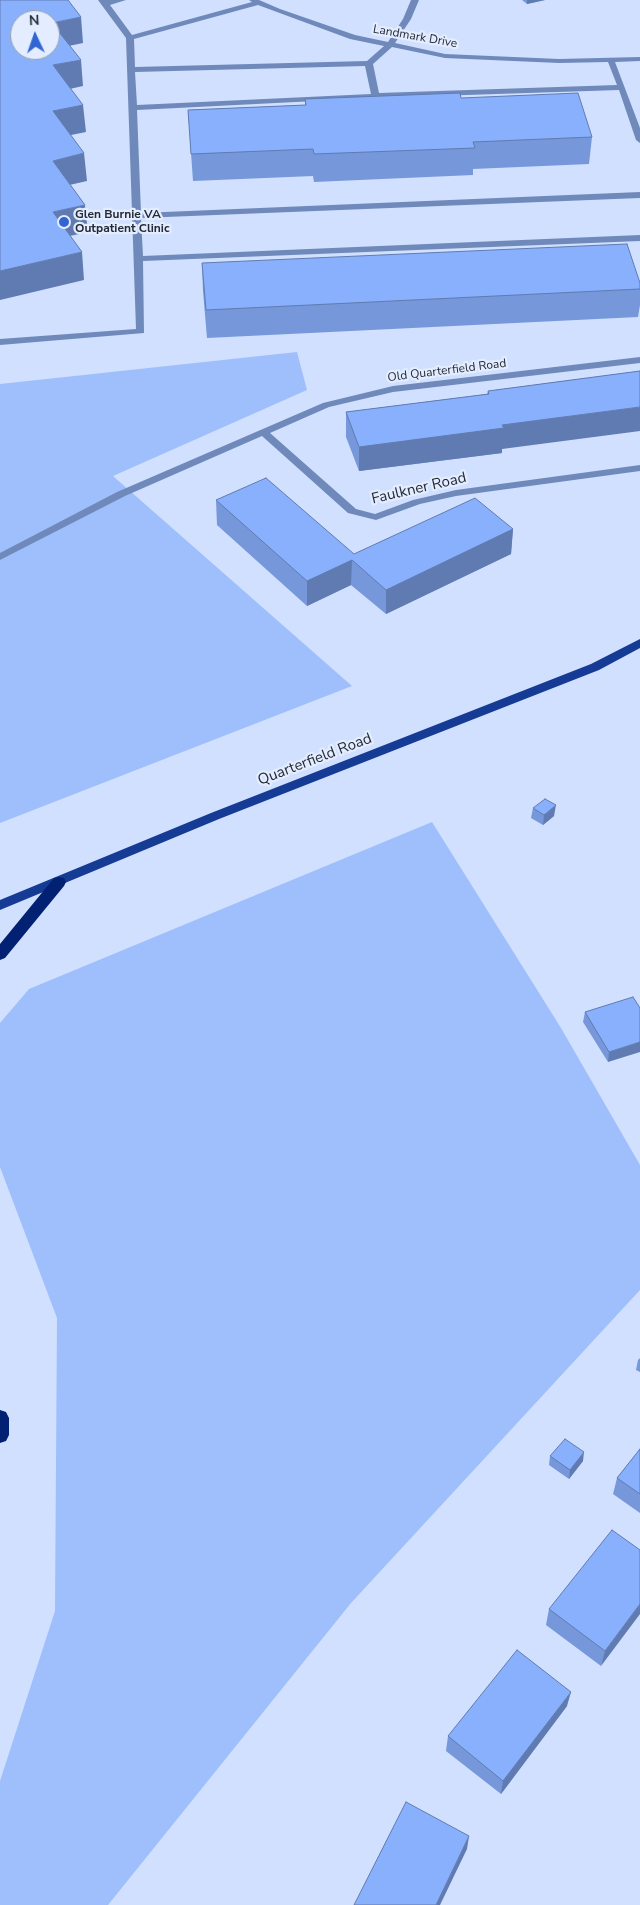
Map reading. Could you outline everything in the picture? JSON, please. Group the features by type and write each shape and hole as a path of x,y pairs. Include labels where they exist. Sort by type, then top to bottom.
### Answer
{"highway":[{"path":"0,954 59,882"},
{"path":"0,1418 0,1435"}],"main road":[{"name":"Quarterfield Road","path":"0,905 215,816 594,667 640,643"}],"street":[{"path":"103,2 122,0"},
{"path":"131,70 369,63 390,45 407,19 415,0"},
{"path":"130,38 256,1"},
{"name":"Landmark Drive","path":"256,1 276,11 336,31 390,45 445,56 506,60 611,61 640,59"},
{"path":"0,342 141,331 130,38 103,2"},
{"path":"611,61 640,140"},
{"path":"369,63 375,96"},
{"path":"133,108 375,96 622,87"},
{"path":"137,216 640,195"},
{"path":"138,259 640,238"},
{"name":"Old Quarterfield Road","path":"0,557 121,494 326,405 393,389 640,360"},
{"name":"Faulkner Road","path":"263,432 352,511 376,517 416,502 456,494 640,468"}],"shaded area":[{"path":"297,352 307,390 113,476 352,686 0,823 0,384"},
{"path":"432,822 561,1028 640,1165 640,1290 351,1603 108,1905 0,1905 0,1781 55,1611 57,1318 0,1167 0,1023 29,989"}],"building":[{"path":"0,0 68,0 81,17 60,21 60,10 10,10 10,60 60,60 60,33 81,60 53,65 83,105 53,111 84,153 53,161 85,205 53,212 82,252 0,271"},
{"path":"460,93 461,98 578,93 592,137 473,142 475,148 314,154 313,149 191,154 188,110 306,105 305,99"},
{"path":"627,244 640,283 640,289 206,310 202,263"},
{"path":"640,371 640,407 502,425 504,428 359,447 346,412 489,394 488,391"},
{"path":"266,478 354,554 475,498 513,529 386,590 352,560 307,581 216,500"},
{"path":"545,799 556,805 544,815 533,808"},
{"path":"633,997 640,1008 640,1042 609,1052 585,1012"},
{"path":"565,1439 584,1452 570,1470 550,1456"},
{"path":"640,1449 640,1494 617,1478"},
{"path":"612,1530 640,1550 640,1604 605,1651 549,1609"},
{"path":"517,1650 571,1692 503,1781 448,1736"},
{"path":"406,1802 469,1836 436,1905 354,1905"}],"place":[{"name":"Glen Burnie VA Outpatient Clinic","path":"64,222"}]}
